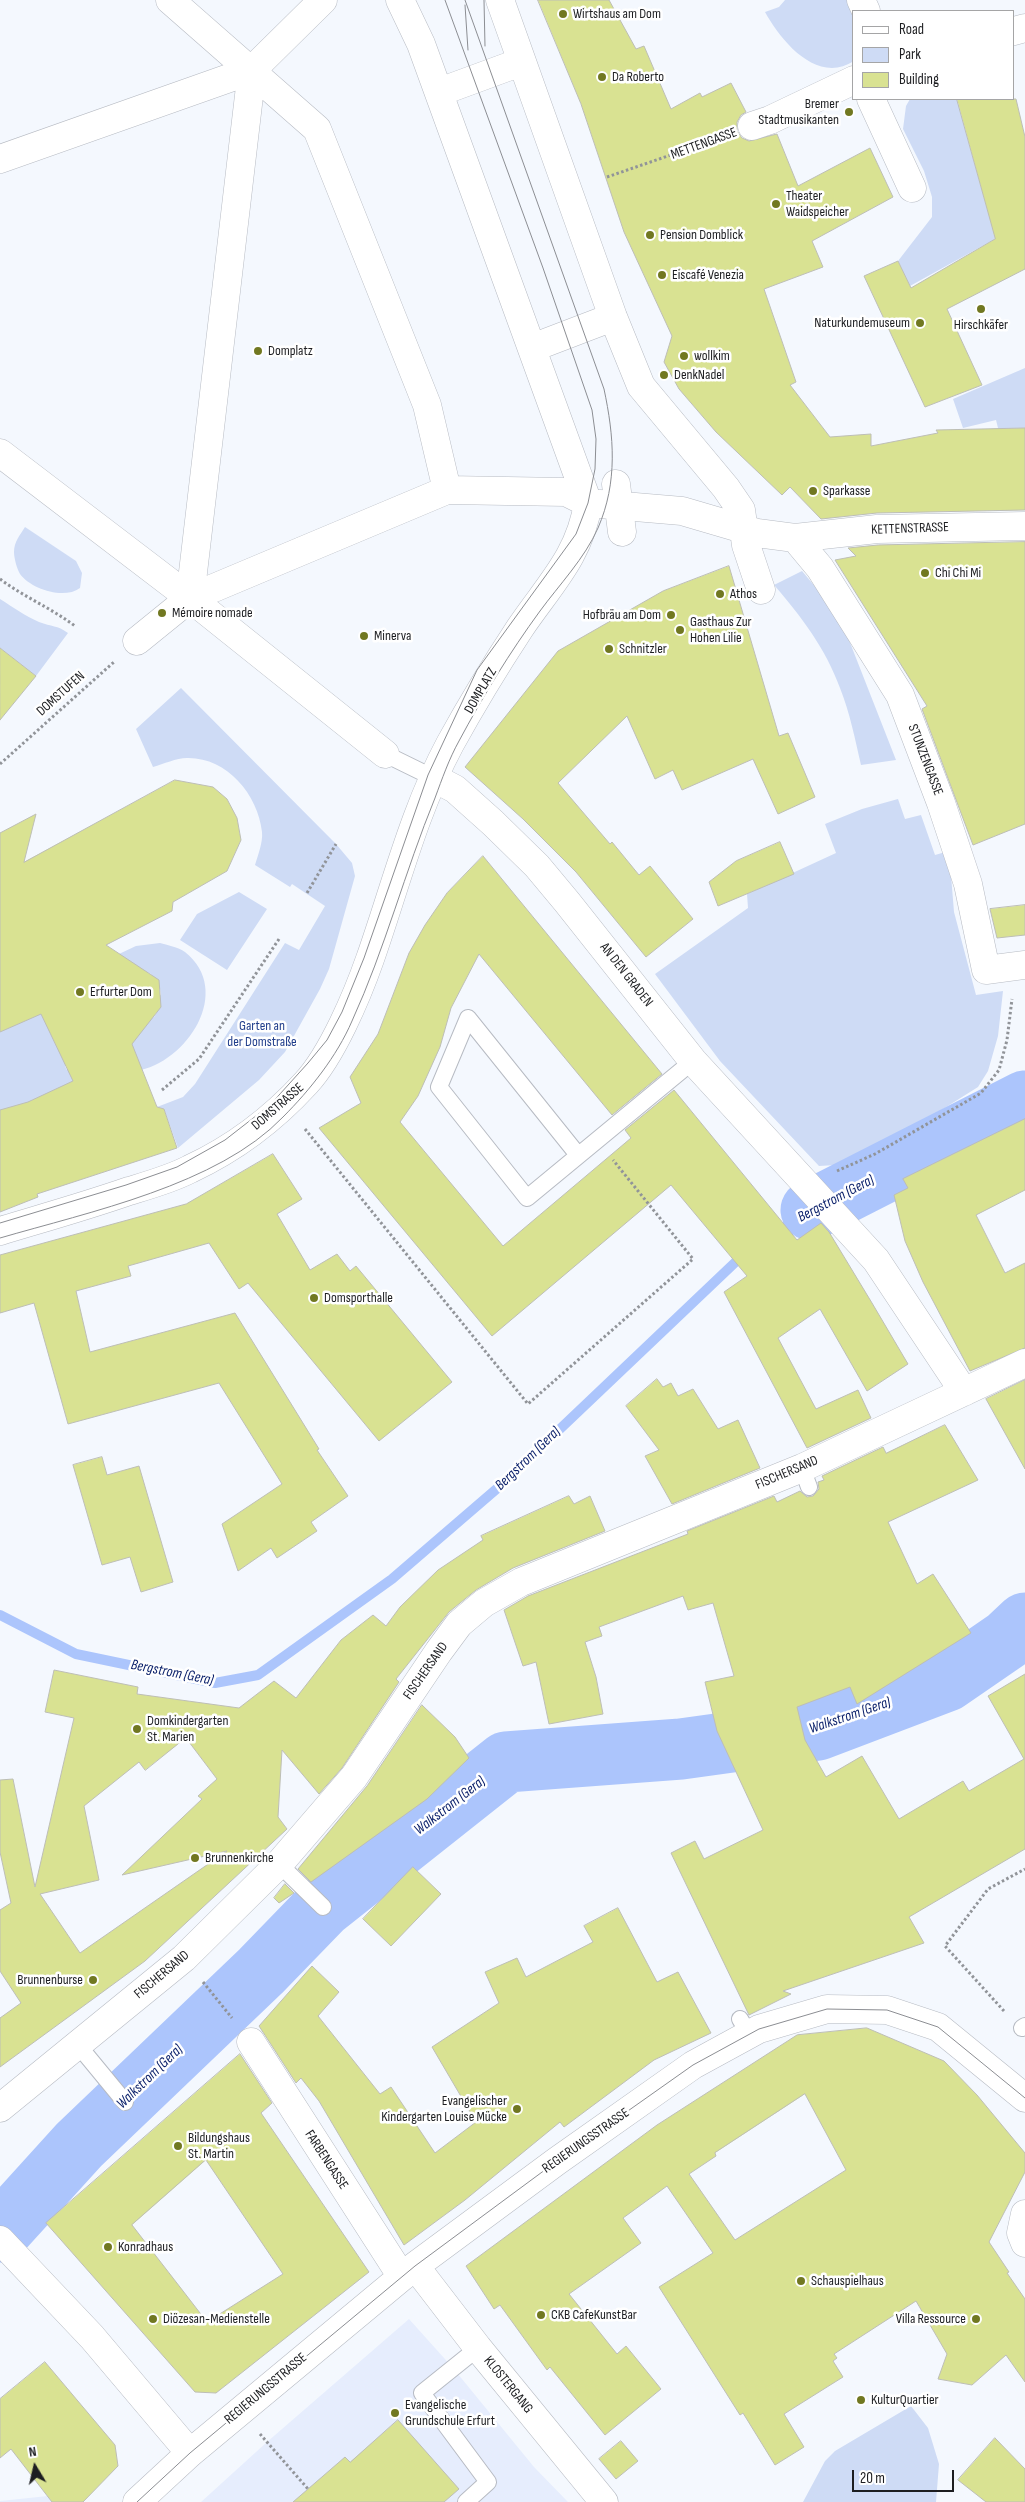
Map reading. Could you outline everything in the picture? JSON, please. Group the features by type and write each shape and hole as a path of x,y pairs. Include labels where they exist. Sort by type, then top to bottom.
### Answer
{"street":[{"path":"170,0 317,129 427,405 447,490"},
{"path":"0,159 252,70 323,0"},
{"name":"DOMPLATZ","path":"400,0 421,44 588,502 584,526 578,542 489,675 449,746 446,776"},
{"path":"500,0 613,317 641,386 726,488 741,510 742,541 761,590"},
{"path":"453,87 521,62"},
{"path":"190,598 252,70"},
{"name":"METTENGASSE","path":"752,126 770,120 852,81"},
{"path":"871,100 912,188"},
{"path":"545,343 613,317"},
{"path":"0,453 190,598 385,754"},
{"path":"137,641 190,598 447,490 566,492 588,502 618,494 682,511 742,541 794,538"},
{"path":"618,494 622,532"},
{"name":"KETTENSTRASSE","path":"794,538 877,529 1025,526"},
{"name":"STUNZENGASSE","path":"794,538 820,568 900,695 941,803 968,884 986,970 1021,965"},
{"name":"DOMSTRASSE","path":"0,1231 96,1203 189,1170 223,1151 284,1104 307,1082 339,1029 370,960 383,918 446,776"},
{"name":"AN DEN GRADEN","path":"446,776 537,866 693,1061 807,1184"},
{"path":"807,1184 876,1260 964,1392"},
{"name":"FISCHERSAND","path":"0,2108 184,1958 279,1864 354,1777 439,1651 460,1624 484,1603 521,1582 806,1477 964,1392 1025,1364"},
{"name":"REGIERUNGSSTRASSE","path":"141,2501 190,2453 408,2271 744,2027 759,2029 827,2009 887,2010 938,2027 1025,2098"},
{"name":"FARBENGASSE","path":"251,2042 408,2271"},
{"path":"1025,2214 1021,2233 1025,2243"},
{"path":"0,2240 92,2337 190,2453"},
{"name":"KLOSTERGANG","path":"408,2271 478,2348 604,2502"}],"lane":[{"path":"385,754 446,776"},
{"path":"578,1156 468,1018 439,1087 527,1198 578,1156 597,1140 693,1061"},
{"path":"279,1864 322,1907"},
{"path":"78,2044 125,2102"},
{"path":"466,2502 488,2482 422,2393 478,2348"}],"path":[{"name":"METTENGASSE","path":"607,177 752,126"},
{"path":"0,579 20,593 56,612 75,626"},
{"name":"DOMSTUFEN","path":"0,764 137,641"},
{"path":"307,894 336,844"},
{"path":"162,1090 199,1058 279,939"},
{"path":"807,1184 875,1154 981,1093 999,1070 1007,1040 1021,965"},
{"path":"284,1104 528,1404 693,1259 597,1140"},
{"path":"1006,2013 945,1946 988,1890 1025,1868"},
{"path":"205,1984 233,2019"},
{"path":"267,2442 308,2489"}],"shaded area":[{"name":"Evangelische Grundschule Erfurt","path":"409,2319 453,2368 534,2467 568,2502 201,2502 267,2442"},
{"path":"48,2496 52,2502 0,2502 0,2501"}],"green space":[{"path":"785,0 847,0 852,10 852,62 840,67 827,68 814,64 790,47 765,12 779,7"},
{"path":"909,100 957,100 995,239 910,286 898,261 932,217 932,197 924,171 903,129 906,106"},
{"path":"1025,368 1025,428 998,428 996,420 963,428 953,399"},
{"path":"25,527 76,561 82,573 80,588 65,593 48,591 32,584 20,574 15,560 14,548"},
{"path":"802,571 823,596 847,635 896,760 861,765 844,697 828,660 803,621 774,585"},
{"path":"0,599 34,620 57,627 68,633 36,676 0,648"},
{"name":"Garten an der Domstraße","path":"181,688 336,844 352,863 355,876 329,969 285,1052 259,1080 178,1148 164,1109 157,1107 183,1097 195,1084 285,943 299,950 325,906 292,884 290,887 255,865 262,840 259,818 247,792 238,780 227,771 201,759 187,758 153,767 136,729"},
{"path":"898,799 905,819 921,815 935,855 949,851 954,912 976,995 1003,991 998,1036 988,1071 978,1087 943,1109 883,1142 836,1165 819,1166 720,1061 655,974 748,908 747,894 836,853 825,824 862,809"},
{"path":"239,892 267,909 227,970 180,940 197,914"},
{"path":"160,943 176,947 185,952 199,968 205,986 204,1005 198,1023 187,1040 172,1055 155,1065 136,1071 117,1029 154,1017 157,1012 152,1008 154,997 161,995 160,989 153,989 151,974 146,972 89,968 136,946"},
{"path":"41,1002 56,1045 70,1063 65,1066 67,1070 72,1068 81,1088 32,1100 29,1102 30,1105 0,1112 0,1029"},
{"path":"911,2406 928,2428 939,2464 936,2502 803,2502 825,2461 835,2451"}],"building":[{"path":"538,0 609,0 636,49 644,46 671,109 700,93 702,97 731,83 746,112 741,115 737,122 737,131 742,138 749,141 777,134 798,186 870,148 893,197 812,241 823,267 764,289 796,382 790,385 830,437 871,434 871,446 938,433 936,430 1025,428 1025,510 877,513 821,519 790,487 782,495 716,432 679,389 664,362 672,336 624,232 581,104"},
{"path":"1016,99 1025,137 1025,269 947,309 982,385 925,407 864,276 898,261 911,288 995,239 957,100"},
{"path":"1025,542 1025,824 973,845 922,709 927,706 835,560 856,556 848,548 878,545"},
{"path":"729,566 779,736 788,733 815,797 778,814 753,759 682,790 673,770 655,779 627,716 558,783 610,844 612,842 639,875 650,866 693,919 646,957 576,872 523,819 465,767 558,651 663,591"},
{"path":"0,648 36,676 0,720"},
{"name":"Erfurter Dom","path":"175,780 213,787 227,799 237,818 241,840 227,871 173,902 172,911 106,945 159,980 161,1007 132,1044 157,1107 164,1109 177,1148 37,1194 38,1197 0,1212 0,1110 28,1102 73,1081 41,1014 0,1032 0,833 36,814 24,862"},
{"path":"780,842 794,874 718,906 709,882 736,861"},
{"path":"483,856 662,1074 612,1115 479,954 451,1008 440,1047 418,1096 400,1122 503,1246 631,1138 625,1130 674,1090 797,1240 821,1223 829,1232 872,1303 908,1364 867,1391 820,1309 778,1338 816,1409 858,1390 871,1418 807,1448 724,1292 747,1276 671,1185 492,1336 319,1128 361,1103 350,1077 378,1034 409,953 447,893"},
{"path":"1025,905 1025,935 997,938 990,909"},
{"path":"1025,1119 1025,1190 976,1215 1005,1273 1025,1263 1025,1348 970,1371 923,1282 905,1241 894,1195 908,1188 903,1179"},
{"path":"273,1154 302,1199 277,1214 310,1270 337,1254 350,1271 356,1266 452,1382 379,1441 248,1283 239,1289 209,1243 128,1266 131,1276 76,1291 90,1352 235,1313 319,1449 317,1450 348,1496 311,1522 317,1531 277,1558 271,1548 238,1571 222,1524 282,1484 219,1383 68,1424 34,1303 0,1313 0,1255 186,1204"},
{"path":"657,1379 663,1387 671,1383 678,1396 693,1389 718,1429 738,1420 760,1468 672,1504 645,1456 659,1450 626,1406"},
{"path":"1025,1380 1025,1469 986,1399"},
{"path":"945,1425 978,1480 888,1522 917,1584 933,1574 971,1633 857,1704 850,1687 797,1707 805,1740 826,1777 862,1756 899,1819 963,1781 969,1791 1024,1759 988,1696 1025,1674 1025,1849 909,1917 924,1943 783,1991 791,1994 749,2015 671,1853 695,1841 704,1859 763,1830 717,1731 705,1682 734,1676 713,1603 688,1610 683,1596 599,1627 602,1636 585,1642 596,1677 603,1714 549,1724 536,1662 523,1666 504,1610 528,1596 688,1534 687,1531 774,1496 777,1502 800,1491 807,1497 813,1496 819,1489 818,1482 824,1480 822,1476 883,1447 886,1453"},
{"path":"102,1457 107,1475 139,1466 173,1582 141,1592 130,1557 102,1565 73,1465"},
{"path":"569,1496 574,1504 590,1496 605,1531 513,1568 476,1590 449,1612 396,1679 399,1682 342,1768 319,1794 282,1750 278,1817 287,1829 145,1961 0,2067 0,2018 21,2003 0,1971 0,1910 11,1903 0,1852 0,1780 13,1779 35,1887 74,1718 45,1712 54,1670 138,1687 137,1694 239,1708 274,1681 296,1698 341,1640 373,1615 386,1626 400,1607 438,1570 483,1540 481,1536","holes":["186,1738 217,1779 198,1796 202,1799 122,1875 227,1851 80,1953 40,1894 99,1880 84,1806 139,1762 145,1770"]},
{"path":"422,1705 455,1737 469,1758 427,1799 311,1882 298,1869 367,1786"},
{"path":"413,1867 441,1894 391,1946 363,1919"},
{"path":"285,1884 294,1893 279,1903 274,1898"},
{"path":"618,1908 657,1982 678,1972 711,2033 654,2060 564,2127 560,2122 465,2200 404,2245 319,2101 301,2078 296,2083 259,2026 312,1966 339,1992 318,2016 380,2094 391,2087 435,2153 476,2122 432,2047 499,2003 485,1972 517,1958 526,1977 593,1942 584,1926"},
{"path":"867,2028 944,2061 977,2095 1025,2153 1025,2172 989,2242 1025,2299 1025,2382 1006,2355 972,2385 938,2379 947,2354 916,2301 834,2354 837,2358 833,2361 843,2377 784,2414 804,2447 775,2465 743,2413 740,2415 659,2287 713,2253 667,2186 623,2218 641,2243 569,2294 617,2354 626,2346 661,2389 605,2435 550,2367 547,2370 500,2305 494,2309 466,2266 657,2125 797,2035","holes":["805,2094 846,2170 735,2240 689,2174 716,2156 715,2153"]},
{"path":"240,2054 272,2103 261,2113 369,2272 216,2393 195,2392 46,2223","holes":["206,2160 283,2274 207,2322 132,2225"]},
{"path":"45,2362 115,2445 118,2466 83,2502 52,2502 11,2449 0,2458 0,2399"},
{"path":"398,2420 459,2489 444,2502 293,2502 345,2457 350,2462"},
{"path":"995,2438 1025,2469 1025,2502 986,2502 958,2480"},
{"path":"621,2441 638,2461 616,2479 599,2459"}],"waterway":[{"name":"Bergstrom (Gera)","path":"811,1210 1025,1101"},
{"name":"Bergstrom (Gera)","path":"776,1233 811,1210"},
{"name":"Bergstrom (Gera)","path":"0,1615 76,1654 215,1683 258,1675 392,1579 500,1486 745,1253"},
{"name":"Walkstrom (Gera)","path":"0,2232 79,2145 261,1971 323,1907 506,1762 681,1749 818,1730 947,1681 1008,1639 1025,1623"}],"tram line":[{"path":"0,1223 126,1185 177,1167 225,1140 270,1105 327,1040 342,1012 364,958 428,775 477,670 576,534 588,503 595,469 596,439 592,410 543,268 445,0"},
{"path":"0,1238 112,1206 188,1178 224,1161 256,1141 303,1096 339,1047 364,994 424,826 455,748 508,658 540,611 579,561 598,528 609,493 612,459 610,424 604,389 465,0"},
{"path":"484,0 485,46"},
{"path":"465,5 468,50"},
{"path":"137,2502 190,2453 415,2266 557,2161 693,2065 759,2029 827,2009 887,2010 938,2027 1025,2098"}],"place":[{"name":"Wirtshaus am Dom","path":"563,14"},
{"name":"Da Roberto","path":"602,77"},
{"name":"Bremer Stadtmusikanten","path":"849,112"},
{"name":"Theater Waidspeicher","path":"776,204"},
{"name":"Pension Domblick","path":"650,235"},
{"name":"Eiscafé Venezia","path":"662,275"},
{"name":"Hirschkäfer","path":"981,309"},
{"name":"Naturkundemuseum","path":"920,323"},
{"name":"Domplatz","path":"258,351"},
{"name":"wollkim","path":"684,356"},
{"name":"DenkNadel","path":"664,375"},
{"name":"Sparkasse","path":"813,491"},
{"name":"Chi Chi Mi","path":"925,573"},
{"name":"Athos","path":"720,594"},
{"name":"Mémoire nomade","path":"162,613"},
{"name":"Hofbräu am Dom","path":"671,615"},
{"name":"Gasthaus Zur Hohen Lilie","path":"680,630"},
{"name":"Minerva","path":"364,636"},
{"name":"Schnitzler","path":"609,649"},
{"name":"Erfurter Dom","path":"80,992"},
{"name":"Domsporthalle","path":"314,1298"},
{"name":"Domkindergarten St. Marien","path":"137,1729"},
{"name":"Brunnenkirche","path":"195,1858"},
{"name":"Brunnenburse","path":"93,1980"},
{"name":"Evangelischer Kindergarten Louise Mücke","path":"517,2109"},
{"name":"Bildungshaus St. Martin","path":"178,2146"},
{"name":"Konradhaus","path":"108,2247"},
{"name":"Schauspielhaus","path":"801,2281"},
{"name":"CKB CafeKunstBar","path":"541,2315"},
{"name":"Diözesan-Medienstelle","path":"153,2319"},
{"name":"Villa Ressource","path":"976,2319"},
{"name":"KulturQuartier","path":"861,2400"},
{"name":"Evangelische Grundschule Erfurt","path":"395,2413"}]}
